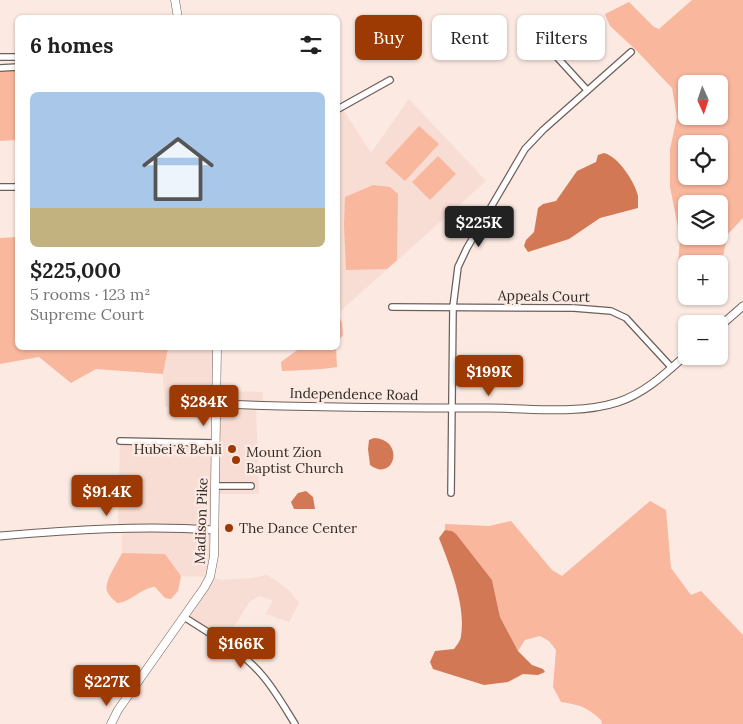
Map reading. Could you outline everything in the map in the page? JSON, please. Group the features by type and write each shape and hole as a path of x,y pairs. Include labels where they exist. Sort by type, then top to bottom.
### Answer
{"main road":[{"path":"175,0 178,15"},
{"name":"Madison Pike","path":"111,724 118,710 210,577 214,556 217,350"}],"street":[{"path":"451,493 453,307 458,267 467,248 525,149 543,130 631,52"},
{"path":"0,58 15,57"},
{"path":"560,60 588,90"},
{"path":"0,68 15,67"},
{"path":"340,107 390,80"},
{"path":"0,187 15,187"},
{"path":"728,319 743,306"},
{"name":"Appeals Court","path":"392,307 611,310 626,318 672,368"},
{"name":"Independence Road","path":"216,404 452,408 567,408 604,405 634,395 658,381 678,362"},
{"path":"120,441 215,443"},
{"path":"215,486 251,486"},
{"path":"0,536 105,528 214,530"},
{"path":"184,617 234,650 251,664 272,688 295,724"}],"shaded area":[{"path":"692,0 743,0 743,218 728,234 728,195 678,195 678,227 670,187 670,149 677,117 672,88 610,26 605,14 629,2 654,27 659,29"},
{"path":"15,67 15,140 0,141 0,68"},
{"path":"409,99 486,181 340,311 341,106 371,153"},
{"path":"419,126 439,144 405,181 385,163"},
{"path":"604,153 615,159 630,177 638,196 638,208 600,218 569,239 528,252 524,246 526,240 534,232 538,208 543,204 556,201 577,171 596,162 598,155"},
{"path":"438,156 456,174 430,200 412,182"},
{"path":"373,185 390,187 398,194 397,260 387,269 346,270 345,197"},
{"path":"15,237 15,350 168,350 163,374 96,369 71,383 39,357 0,364 0,238"},
{"path":"679,245 725,245 723,255 679,255"},
{"path":"340,318 342,323 343,335 340,339"},
{"path":"168,350 217,350 217,391 263,392 262,405 256,406 259,494 215,494 210,577 181,576 165,554 122,553 122,528 118,528 120,441 215,443 216,409 165,407 163,374"},
{"path":"297,350 336,350 337,367 282,371 281,362"},
{"path":"374,438 384,440 393,452 393,459 385,469 378,469 370,465 369,440"},
{"path":"306,491 313,497 315,509 294,509 291,502 298,493"},
{"path":"650,501 666,510 671,568 691,595 701,591 743,635 743,724 602,724 601,720 587,709 561,702 553,687 556,650 549,641 540,636 525,640 518,651 500,617 492,580 452,531 445,530 445,524 489,526 511,521 552,570 562,576"},
{"path":"445,530 456,534 492,580 500,617 518,651 532,665 543,669 545,672 538,675 523,674 508,682 484,685 433,669 430,662 435,651 454,649 461,636 462,624 459,599 439,538"},
{"path":"122,553 165,554 181,576 178,591 171,599 165,598 155,587 117,603 107,591 107,587 109,577"},
{"path":"268,575 289,590 299,603 289,622 266,614 273,600 259,596 250,601 224,643 184,617 210,577 221,580"}],"place":[{"name":"Hubei & Behli","path":"232,449"},
{"name":"Mount Zion Baptist Church","path":"236,460"},
{"name":"The Dance Center","path":"229,528"}]}
